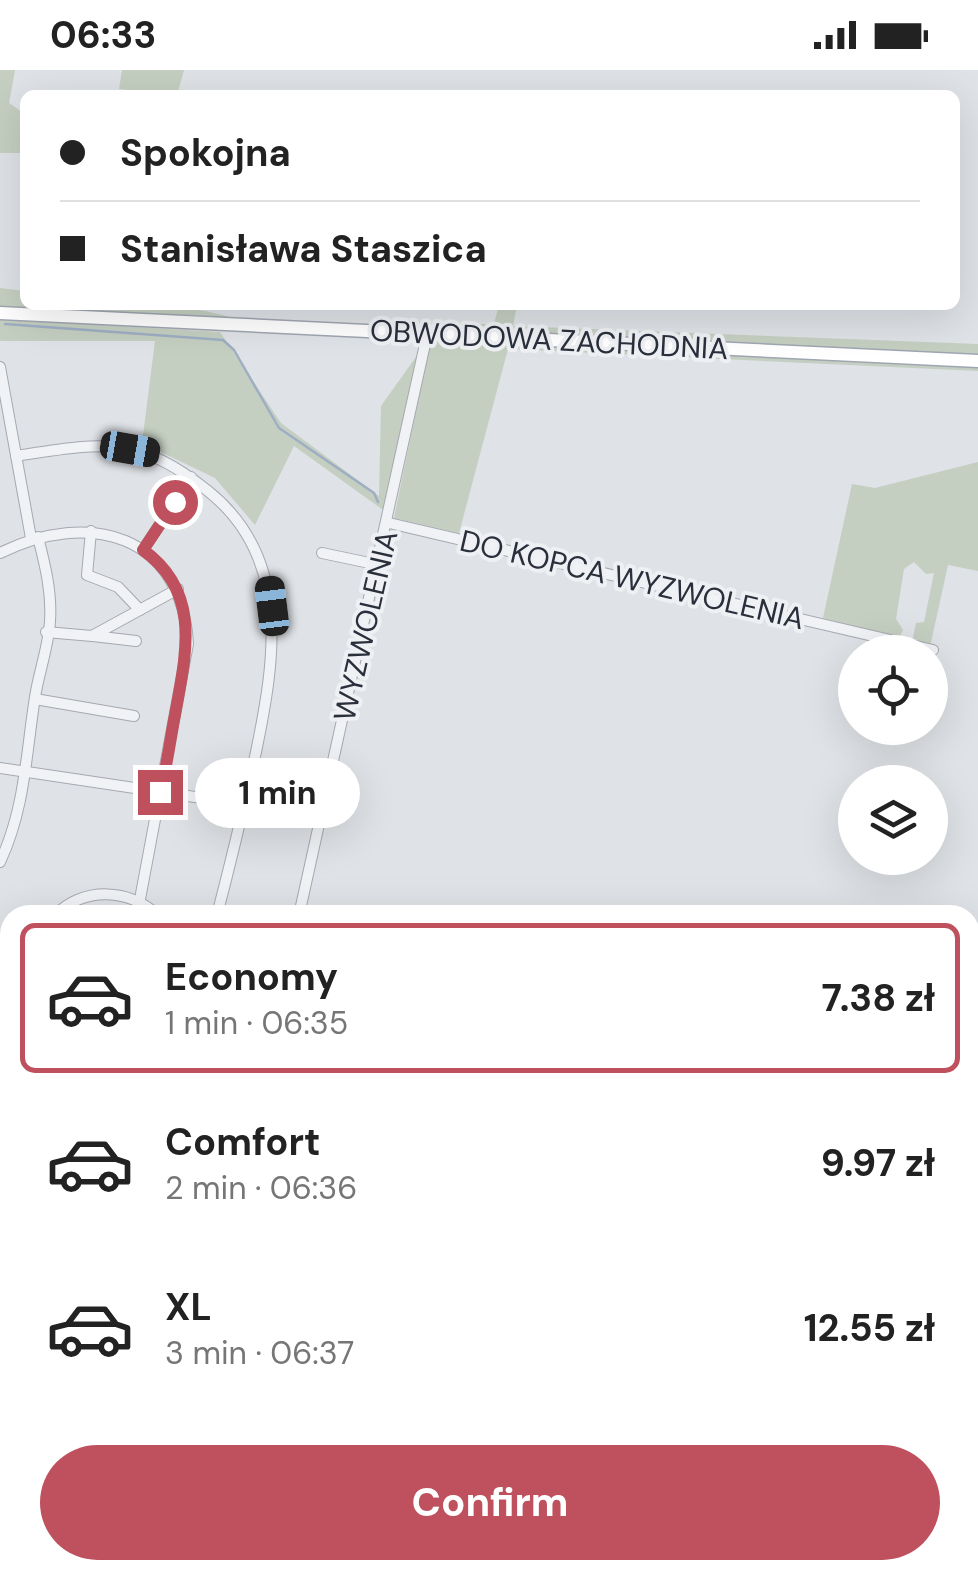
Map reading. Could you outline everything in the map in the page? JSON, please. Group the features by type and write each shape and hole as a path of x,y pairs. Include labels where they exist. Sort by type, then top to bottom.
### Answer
{"main road":[{"name":"OBWODOWA ZACHODNIA","path":"0,314 978,361"}],"street":[{"name":"WYZWOLENIA","path":"301,905 389,524 427,335"},
{"path":"0,368 16,456 49,584 50,627 46,632 26,771 12,836 0,862"},
{"path":"16,456 94,444 150,453 191,477 238,521 269,584 275,629 272,673 220,905"},
{"path":"143,550 191,477"},
{"name":"DO KOPCA WYZWOLENIA","path":"389,524 868,635"},
{"path":"91,531 87,575 118,588 140,610"},
{"path":"0,553 35,537 91,531 121,537 143,550 178,589 186,610 188,644 138,905"},
{"path":"322,553 379,565"},
{"path":"92,636 178,589"},
{"path":"46,632 136,641"},
{"path":"35,700 134,716"},
{"path":"0,768 322,816"},
{"path":"66,905 98,894 138,899 146,905"}],"green space":[{"path":"0,70 15,70 9,103 20,111 20,153 0,153"},
{"path":"122,70 184,70 178,90 119,89"},
{"path":"0,288 20,290 20,308 0,307"},
{"path":"55,310 197,310 239,320"},
{"path":"498,310 516,310 513,326 978,344 978,357 432,328 431,324 494,324"},
{"path":"0,319 220,332 281,423 379,496 381,406 418,354 386,512 294,446 255,525 215,478 142,443 155,341 0,341"},
{"path":"438,339 978,366 978,371 508,349 459,533 394,518 429,348"},
{"path":"978,462 978,571 948,565 933,635 914,635 916,623 924,622 934,573 926,574 914,562 904,569 896,619 903,630 900,635 823,618 852,484 875,488"}],"waterway":[{"path":"5,324 223,340 234,350 279,428 374,493 378,502"}],"route":[{"path":"160,792 188,644 186,610 168,574 143,550 175,502"}]}
